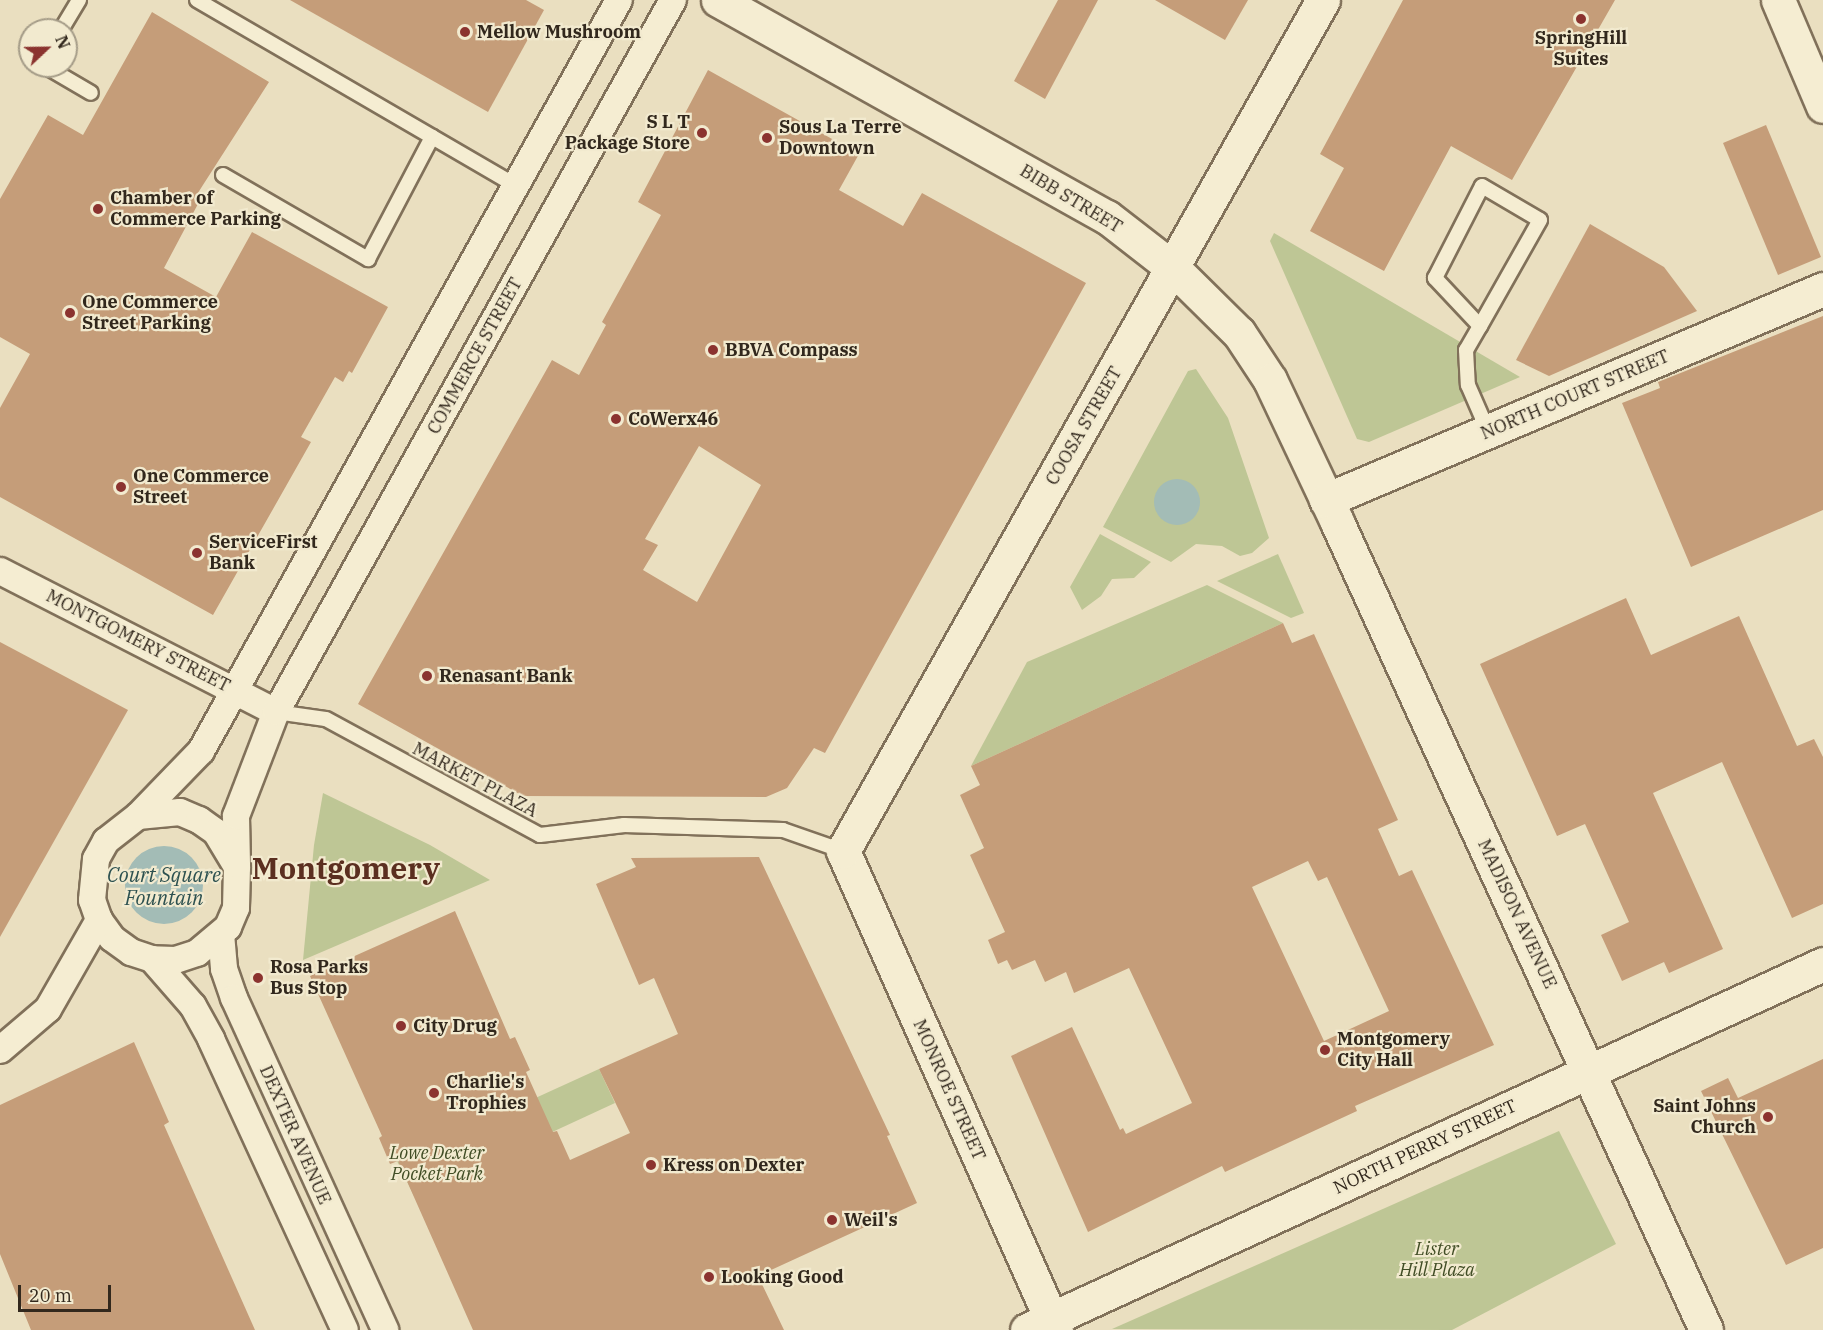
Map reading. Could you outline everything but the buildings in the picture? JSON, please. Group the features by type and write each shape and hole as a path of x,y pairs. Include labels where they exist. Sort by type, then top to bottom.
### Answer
{"main road":[{"name":"BIBB STREET","path":"718,0 1107,217 1174,269 1239,333 1270,380 1326,500"},
{"name":"COOSA STREET","path":"843,851 1174,269 1323,0"},
{"path":"1778,0 1823,106"},
{"name":"NORTH COURT STREET","path":"1326,500 1823,289"},
{"name":"MADISON AVENUE","path":"1326,500 1706,1330"},
{"name":"MONROE STREET","path":"843,851 1045,1326"},
{"name":"NORTH PERRY STREET","path":"1045,1326 1823,964"}],"street":[{"path":"138,816 180,812 199,820 216,832 237,867 236,908 221,934 197,954 175,960 152,959 131,952 112,938 99,920 91,879 96,859 106,840 138,816 201,752 619,0"},
{"name":"COMMERCE STREET","path":"237,867 236,816 276,712 673,0"},
{"name":"MONTGOMERY STREET","path":"0,571 276,712"},
{"path":"0,1050 48,1009 99,920"},
{"name":"DEXTER AVENUE","path":"221,934 224,969 234,998 386,1330"},
{"name":"DEXTER AVENUE","path":"152,959 193,1006 211,1039 345,1330"}],"lane":[{"path":"68,18 79,0"},
{"path":"196,0 516,186"},
{"path":"65,78 91,93"},
{"path":"223,175 368,259 432,137"},
{"path":"1480,326 1434,278 1482,186 1540,220 1480,326 1466,350 1468,385 1488,431"},
{"name":"MARKET PLAZA","path":"276,712 326,719 512,823 540,835 624,825 783,830 843,851"}],"green space":[{"path":"1274,233 1520,377 1369,442 1357,439 1270,241"},
{"path":"1196,369 1228,418 1269,538 1252,553 1240,556 1222,546 1196,544 1171,562 1103,527 1188,371"},
{"path":"1100,534 1151,562 1134,578 1112,579 1101,596 1082,610 1070,587"},
{"path":"1278,554 1304,613 1291,618 1217,581"},
{"path":"1207,585 1283,623 971,766 1027,662"},
{"path":"323,793 430,845 490,880 303,960 314,845"},
{"name":"Lowe Dexter Pocket Park","path":"599,1069 615,1103 414,1196 397,1161"},
{"name":"Lister Hill Plaza","path":"1559,1131 1616,1244 1452,1330 1112,1329"}],"water":[{"path":"1177,479 1193,486 1200,502 1193,518 1177,525 1161,518 1154,502 1161,486"},
{"name":"Court Square Fountain","path":"164,846 179,849 192,857 200,870 203,885 200,900 192,913 179,921 164,924 149,921 136,913 128,900 125,885 128,870 136,857 149,849"}],"place":[{"name":"SpringHill Suites","path":"1581,19"},
{"name":"Mellow Mushroom","path":"465,32"},
{"name":"S L T Package Store","path":"702,133"},
{"name":"Sous La Terre Downtown","path":"767,138"},
{"name":"Chamber of Commerce Parking","path":"98,209"},
{"name":"One Commerce Street Parking","path":"70,313"},
{"name":"BBVA Compass","path":"713,350"},
{"name":"CoWerx46","path":"616,419"},
{"name":"One Commerce Street","path":"121,487"},
{"name":"ServiceFirst Bank","path":"197,553"},
{"name":"Renasant Bank","path":"427,676"},
{"name":"Rosa Parks Bus Stop","path":"258,978"},
{"name":"City Drug","path":"401,1026"},
{"name":"Montgomery City Hall","path":"1325,1050"},
{"name":"Charlie's Trophies","path":"434,1093"},
{"name":"Saint Johns Church","path":"1768,1117"},
{"name":"Kress on Dexter","path":"651,1165"},
{"name":"Weil's","path":"832,1220"},
{"name":"Looking Good","path":"709,1277"}],"district":[{"name":"Montgomery","path":"346,868"}]}
